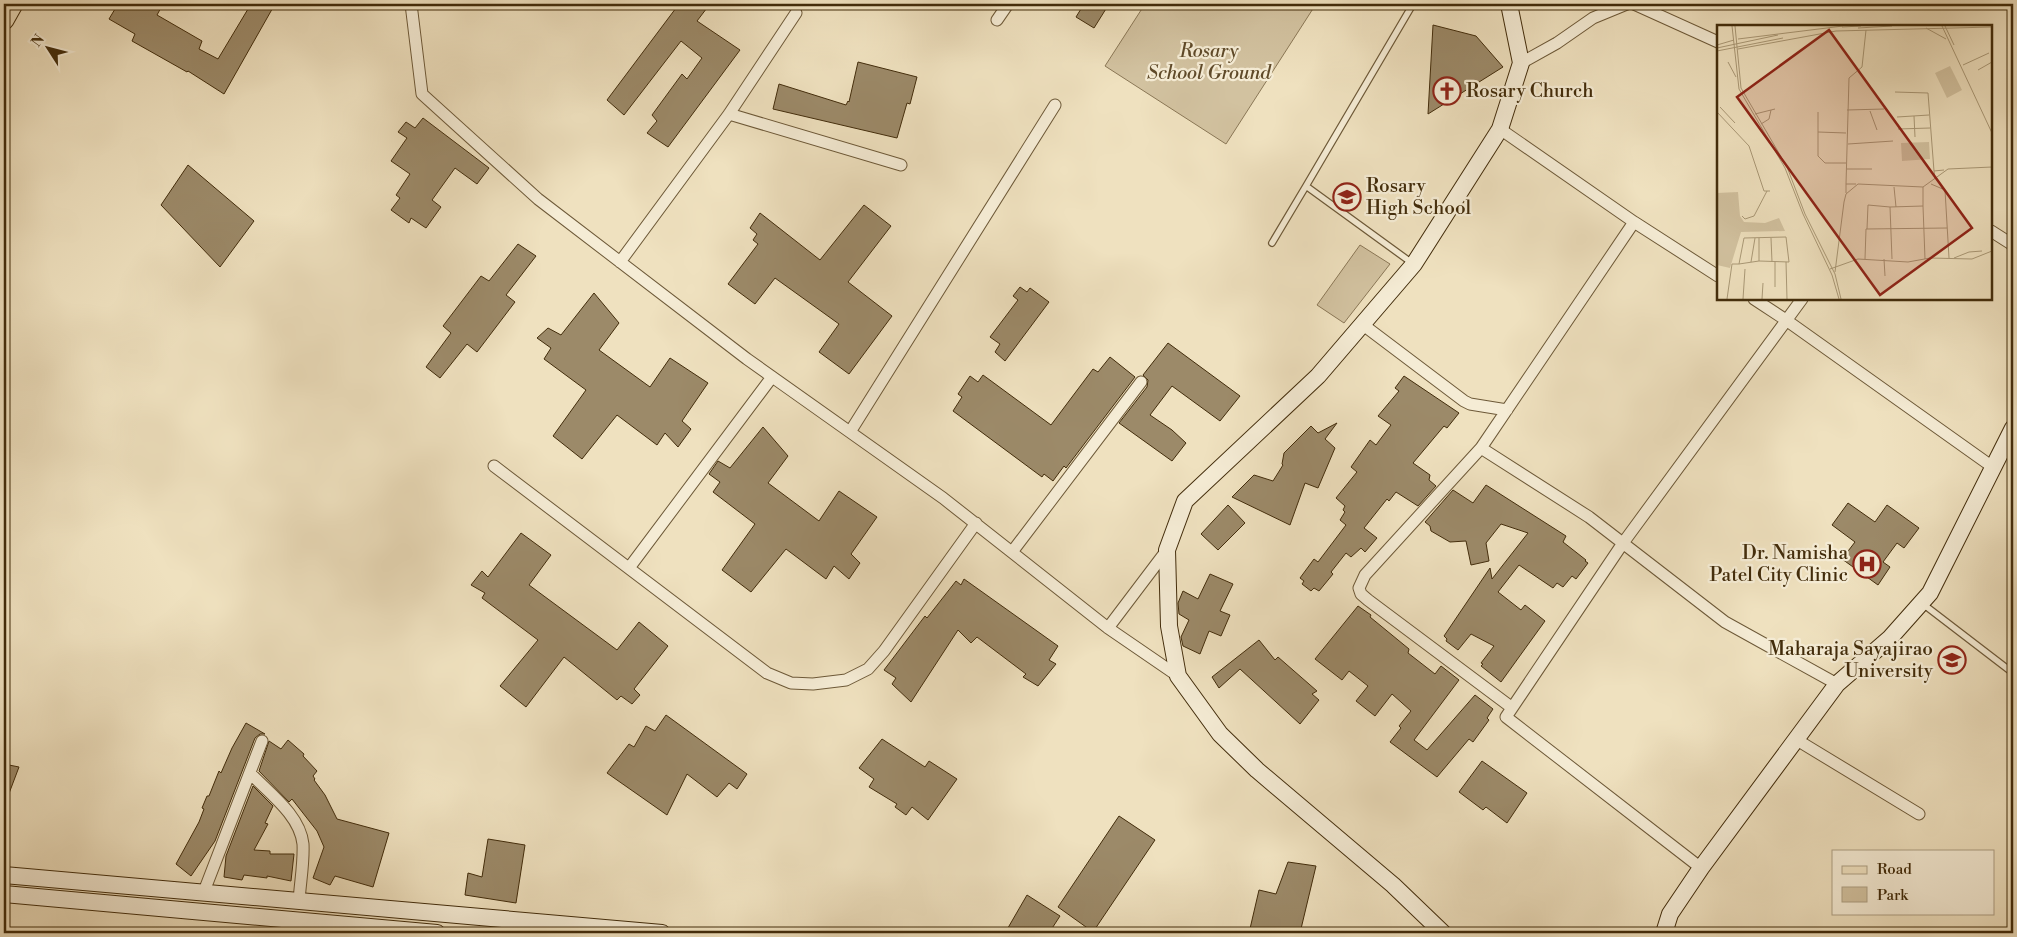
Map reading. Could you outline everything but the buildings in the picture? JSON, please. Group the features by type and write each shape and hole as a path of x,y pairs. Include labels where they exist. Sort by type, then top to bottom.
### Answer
{"main road":[{"path":"4,20 13,4"}],"street":[{"path":"411,4 422,94 538,199 772,377 943,498 1108,628 1178,676 1220,734 1257,770 1392,885 1443,933"},
{"path":"997,20 1008,4"},
{"path":"1521,63 1593,18 1627,4"},
{"path":"1634,4 1717,42"},
{"path":"1108,628 1167,550 1185,501 1318,376 1414,264 1500,129 1521,63 1505,6"},
{"path":"620,262 729,114 796,13"},
{"path":"850,432 1055,106"},
{"path":"729,114 901,165"},
{"path":"1500,129 1634,222 1717,275"},
{"path":"1511,707 1368,600 1361,594 1359,588 1365,575 1481,448 1634,222"},
{"path":"1992,232 2013,245"},
{"path":"1756,300 1994,468"},
{"path":"1701,868 1506,717 1623,543 1801,300"},
{"path":"1362,324 1470,404 1507,410"},
{"path":"629,568 772,377"},
{"path":"1012,552 1141,382"},
{"path":"1664,933 1670,914 1701,868 1837,684 1890,638 1930,593 2013,428"},
{"path":"1481,448 1589,517 1725,622 1837,684"},
{"path":"494,466 767,673 791,683 813,684 846,680 868,669 884,651 976,523"},
{"path":"1167,550 1169,626 1178,676"},
{"path":"1797,740 1919,814"},
{"path":"203,894 262,741"},
{"path":"250,773 290,814 299,829 303,843 299,902"},
{"path":"4,875 662,933"},
{"path":"4,894 437,933"}],"lane":[{"path":"1272,243 1413,4"},
{"path":"1306,186 1414,264"},
{"path":"1922,603 2013,673"}],"green space":[{"name":"Rosary School Ground","path":"1145,4 1316,4 1226,144 1105,66"},
{"path":"1360,245 1390,264 1344,323 1317,305"}],"place":[{"name":"Rosary Church","path":"1447,91"},
{"name":"Rosary High School","path":"1347,197"},
{"name":"Dr. Namisha Patel City Clinic","path":"1867,564"},
{"name":"Maharaja Sayajirao University","path":"1952,660"}]}
